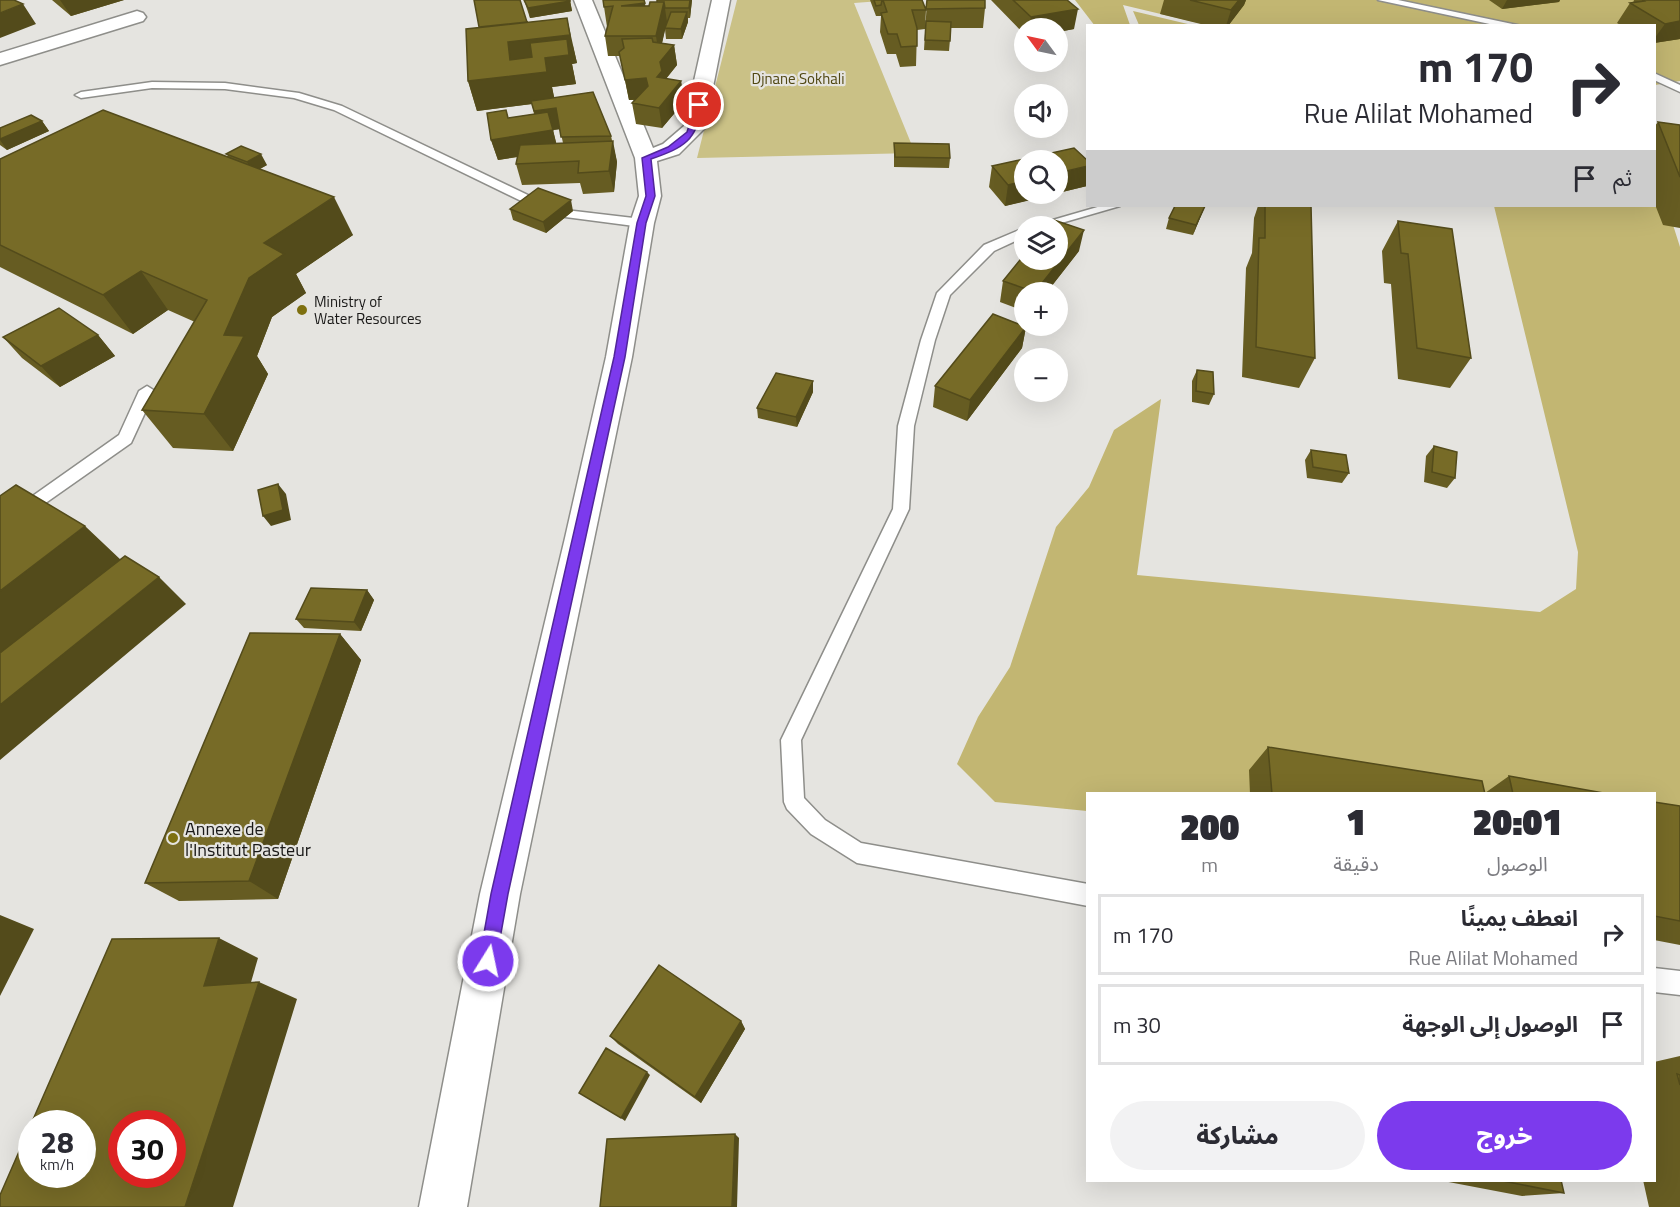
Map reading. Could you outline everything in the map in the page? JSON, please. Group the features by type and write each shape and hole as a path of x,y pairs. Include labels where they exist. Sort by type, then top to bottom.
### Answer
{"street":[{"path":"443,1207 500,894 591,493 619,357 642,223 650,196 646,158 583,0"},
{"path":"646,158 671,149 694,128 721,0"},
{"path":"0,59 137,17"}],"lane":[{"path":"1383,0 1507,24"},
{"path":"1656,77 1680,89"},
{"path":"81,95 152,85 225,86 295,95 338,108 554,212 642,223"},
{"path":"1068,218 1110,207"},
{"path":"1014,237 989,248 944,293 928,340 906,426 901,509 791,740 794,802 818,827 857,853 1086,895"},
{"path":"0,528 125,439 147,391"},
{"path":"1656,980 1680,983"}],"green space":[{"name":"Djnane Sokhali","path":"737,0 894,0 854,3 915,153 697,158"}],"shaded area":[{"path":"1075,0 1680,0 1680,81 1656,85 1656,24 1203,24 1123,5 1130,24 1093,24"},
{"path":"1133,11 1188,24 1139,24"},
{"path":"1656,171 1680,247 1680,870 1656,867 1656,792 1086,792 1086,811 995,802 957,764 978,717 1010,667 1056,527 1089,487 1114,430 1161,399 1137,575 1540,612 1576,589 1578,552 1494,207 1656,207"}],"building":[{"path":"0,0 14,0 23,4 0,13"},
{"path":"474,0 520,0 527,22 479,27"},
{"path":"524,0 570,0 570,1 528,8"},
{"path":"603,0 644,0 645,3 621,6 649,6 650,2 664,2 656,36 605,36 613,6 604,7"},
{"path":"657,0 690,0 689,8 665,8 664,2 657,2"},
{"path":"874,0 882,0 881,5 876,6"},
{"path":"883,0 922,0 926,10 912,10 917,28 917,46 901,47 897,34 888,34 881,13 887,12"},
{"path":"927,0 985,0 985,8 926,9"},
{"path":"1013,0 1067,0 1078,9 1031,17"},
{"path":"1190,0 1239,0 1231,10"},
{"path":"1642,0 1680,0 1680,21 1665,24 1630,3 1644,1"},
{"path":"671,12 687,12 681,29 665,28"},
{"path":"567,18 570,35 508,42 510,60 532,57 530,43 567,39 569,55 545,58 547,72 468,81 466,29"},
{"path":"926,21 951,22 950,41 925,40"},
{"path":"652,38 653,42 674,45 660,62 662,71 657,77 681,81 659,108 632,103 648,86 646,78 625,80 619,52 624,48 622,39"},
{"path":"593,92 611,136 561,137 556,108 534,111 531,101"},
{"path":"103,110 334,197 264,243 284,254 249,278 224,335 244,336 204,414 142,410 207,300 141,271 103,295 0,245 0,159"},
{"path":"506,110 508,118 548,112 553,130 491,140 487,113"},
{"path":"31,115 42,121 0,139 0,128"},
{"path":"1658,122 1680,125 1680,177"},
{"path":"613,141 609,171 578,173 579,161 516,164 520,145"},
{"path":"894,143 949,144 950,158 895,157"},
{"path":"241,146 261,154 247,162 226,154"},
{"path":"1074,148 1086,159 1086,166 1068,171 1068,150 1065,150"},
{"path":"1014,161 1014,184 1008,185 992,166"},
{"path":"538,188 571,200 543,222 510,209"},
{"path":"1174,207 1205,207 1196,225 1169,218"},
{"path":"1265,207 1311,207 1315,358 1256,347 1259,238 1265,238"},
{"path":"1398,221 1452,229 1471,358 1417,348 1408,254 1401,253"},
{"path":"1068,225 1084,230 1068,250"},
{"path":"1014,267 1014,270 1052,270 1043,282 1014,282 1014,285 1003,281"},
{"path":"59,308 98,335 41,366 3,337"},
{"path":"993,314 1014,322 1014,336 1019,336 970,400 935,386"},
{"path":"1197,370 1213,372 1214,394 1196,391"},
{"path":"776,373 813,381 796,417 757,408"},
{"path":"1434,446 1457,452 1455,478 1432,472"},
{"path":"1311,450 1346,455 1349,473 1313,467"},
{"path":"278,484 283,510 263,516 258,490"},
{"path":"16,485 85,526 0,591 0,496"},
{"path":"125,556 159,577 0,705 0,653"},
{"path":"311,588 367,590 354,622 296,619"},
{"path":"250,633 340,634 249,881 145,883"},
{"path":"1268,747 1482,781 1485,792 1272,792"},
{"path":"1509,776 1598,792 1513,792"},
{"path":"1656,802 1680,806 1680,921 1656,916"},
{"path":"219,938 204,986 259,982 185,1207 0,1207 0,1195 18,1154 18,1188 96,1188 96,1110 37,1110 112,939"},
{"path":"659,965 741,1021 695,1097 610,1036"},
{"path":"606,1048 647,1072 621,1118 579,1093"},
{"path":"735,1134 732,1207 600,1207 607,1139"},
{"path":"1508,1182 1561,1182 1564,1193"}],"place":[{"name":"Ministry of Water Resources","path":"302,310"},
{"name":"Annexe de l'Institut Pasteur","path":"173,838"}],"route":[{"path":"488,961 500,894 581,538 619,357 642,223 650,196 646,158 671,149 683,141 694,128 699,105"}]}
